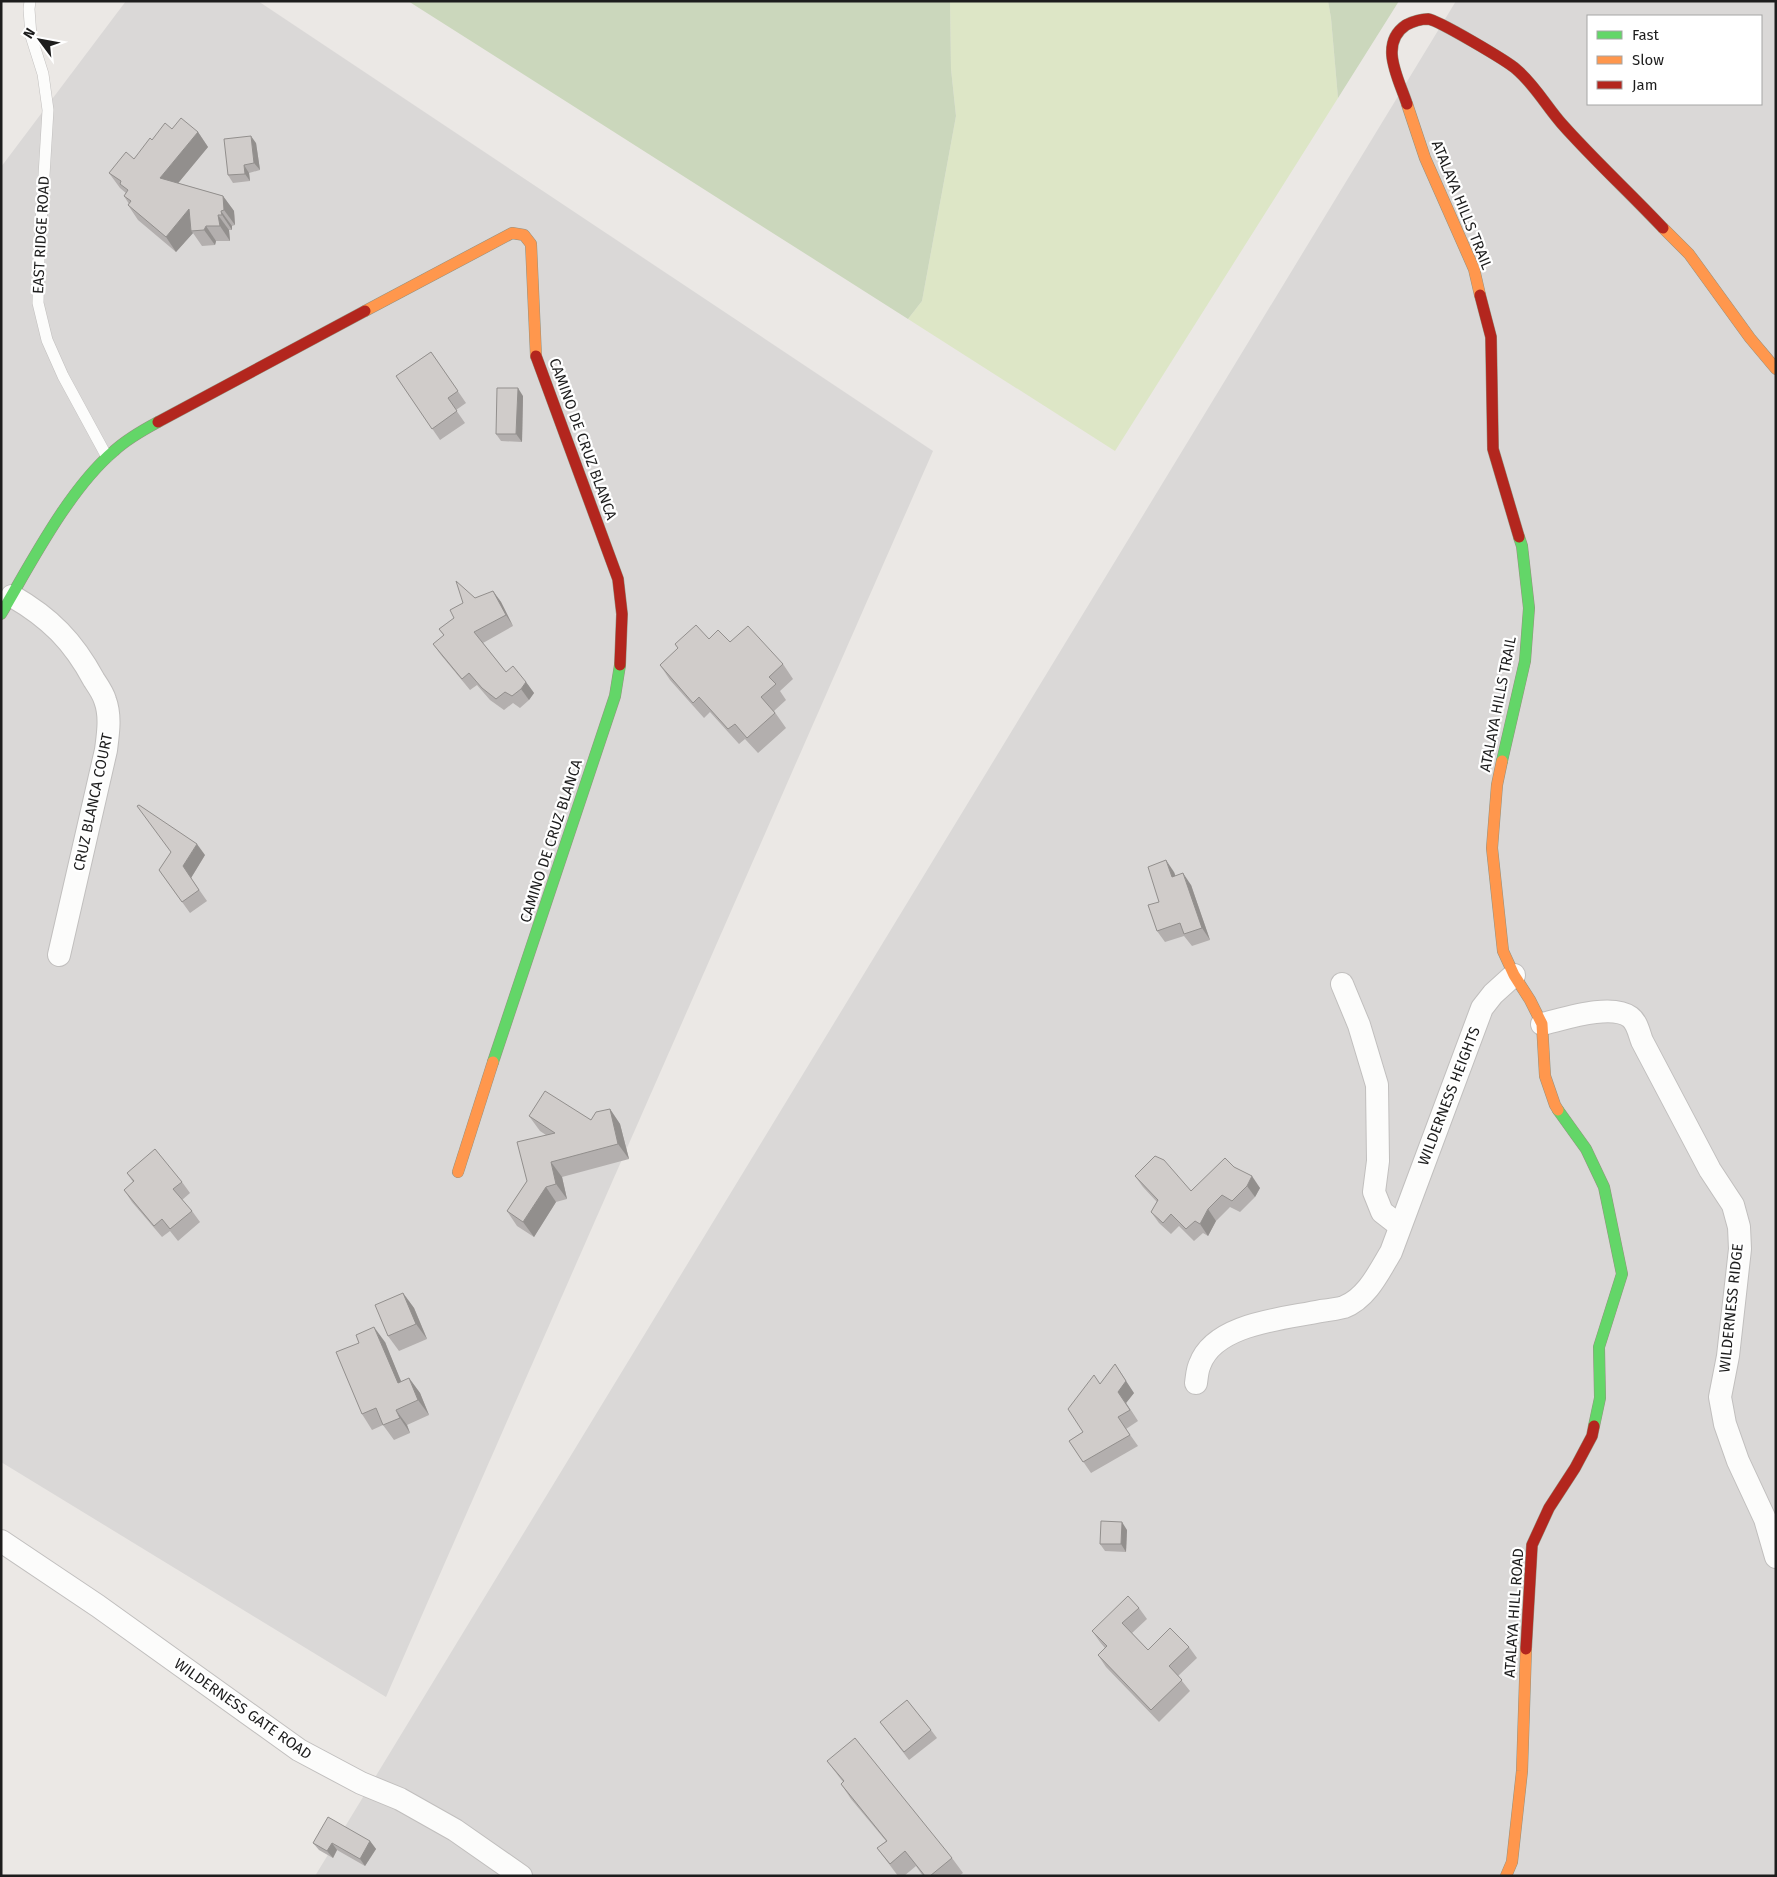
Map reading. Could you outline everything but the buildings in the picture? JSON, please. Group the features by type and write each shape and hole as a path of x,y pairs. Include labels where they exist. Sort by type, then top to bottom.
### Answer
{"street":[{"name":"ATALAYA HILLS TRAIL","path":"1514,976 1503,951 1492,848 1497,786 1510,720 1525,661 1529,608 1522,546 1493,449 1491,338 1474,269 1425,158 1391,56 1392,42 1399,30 1411,22 1428,19 1443,25 1514,68 1534,86 1562,124 1689,254 1750,338 1776,369"},
{"name":"CAMINO DE CRUZ BLANCA","path":"7,605 72,501 107,457 139,432 489,244 512,233 524,235 531,244 536,355 618,579 622,614 621,657 615,696 488,1076 458,1172"},
{"name":"CRUZ BLANCA COURT","path":"7,605 37,611 59,629 86,665 106,701 109,727 106,750 59,955"},
{"name":"ATALAYA HILL ROAD","path":"1506,1876 1512,1862 1522,1771 1527,1606 1532,1545 1549,1508 1575,1468 1592,1436 1600,1398 1599,1347 1622,1274 1604,1187 1586,1149 1555,1105 1545,1076 1542,1024 1514,976"},
{"name":"WILDERNESS HEIGHTS","path":"1196,1383 1200,1363 1216,1341 1254,1325 1345,1306 1361,1295 1377,1276 1391,1252 1482,1008 1493,994 1514,976"},
{"path":"1342,984 1359,1025 1377,1085 1378,1161 1374,1192 1382,1212 1400,1226"},
{"name":"WILDERNESS RIDGE","path":"1542,1024 1590,1014 1610,1012 1621,1013 1631,1017 1710,1170 1733,1205 1739,1227 1740,1249 1728,1356 1720,1397 1725,1424 1738,1461 1765,1519 1776,1557"},
{"name":"WILDERNESS GATE ROAD","path":"1,1541 98,1606 299,1750 361,1783 400,1799 455,1830 521,1876"}],"lane":[{"name":"EAST RIDGE ROAD","path":"30,1 31,36 43,74 48,110 38,303 47,340 63,376 107,457"}],"shaded area":[{"path":"126,1 258,1 933,451 386,1697 1,1462 1,167"},
{"path":"1456,1 1776,1 1776,1876 315,1876"}],"green space":[{"path":"408,1 950,1 951,69 956,116 922,301 908,319"},
{"path":"950,1 1328,1 1338,98 1115,451 908,319 922,301 956,116 951,69"},
{"path":"1328,1 1399,1 1338,98 1331,18"}],"traffic: fast":[{"path":"1,614 38,550 82,485 97,467 119,447 158,422"},
{"path":"1502,761 1525,661 1529,608 1522,546 1519,537"},
{"path":"493,1062 615,696 620,665"},
{"path":"1558,1110 1586,1149 1604,1187 1622,1274 1599,1347 1600,1398 1594,1426"}],"traffic: slow":[{"path":"1407,104 1425,158 1474,269 1480,295"},
{"path":"1663,228 1689,254 1750,338 1776,369"},
{"path":"365,311 512,233 524,235 531,244 536,356"},
{"path":"1502,761 1497,785 1492,848 1503,951 1514,975 1542,1024 1545,1076 1558,1110"},
{"path":"458,1172 493,1062"},
{"path":"1506,1876 1512,1862 1522,1771 1526,1649"}],"traffic: jam":[{"path":"1407,104 1393,62 1393,42 1406,25 1428,19 1472,41 1516,69 1574,137 1663,228"},
{"path":"1480,295 1491,337 1493,449 1519,537"},
{"path":"158,422 365,311"},
{"path":"536,356 618,579 622,614 620,665"},
{"path":"1526,1649 1532,1545 1549,1508 1575,1468 1592,1436 1594,1426"}]}
